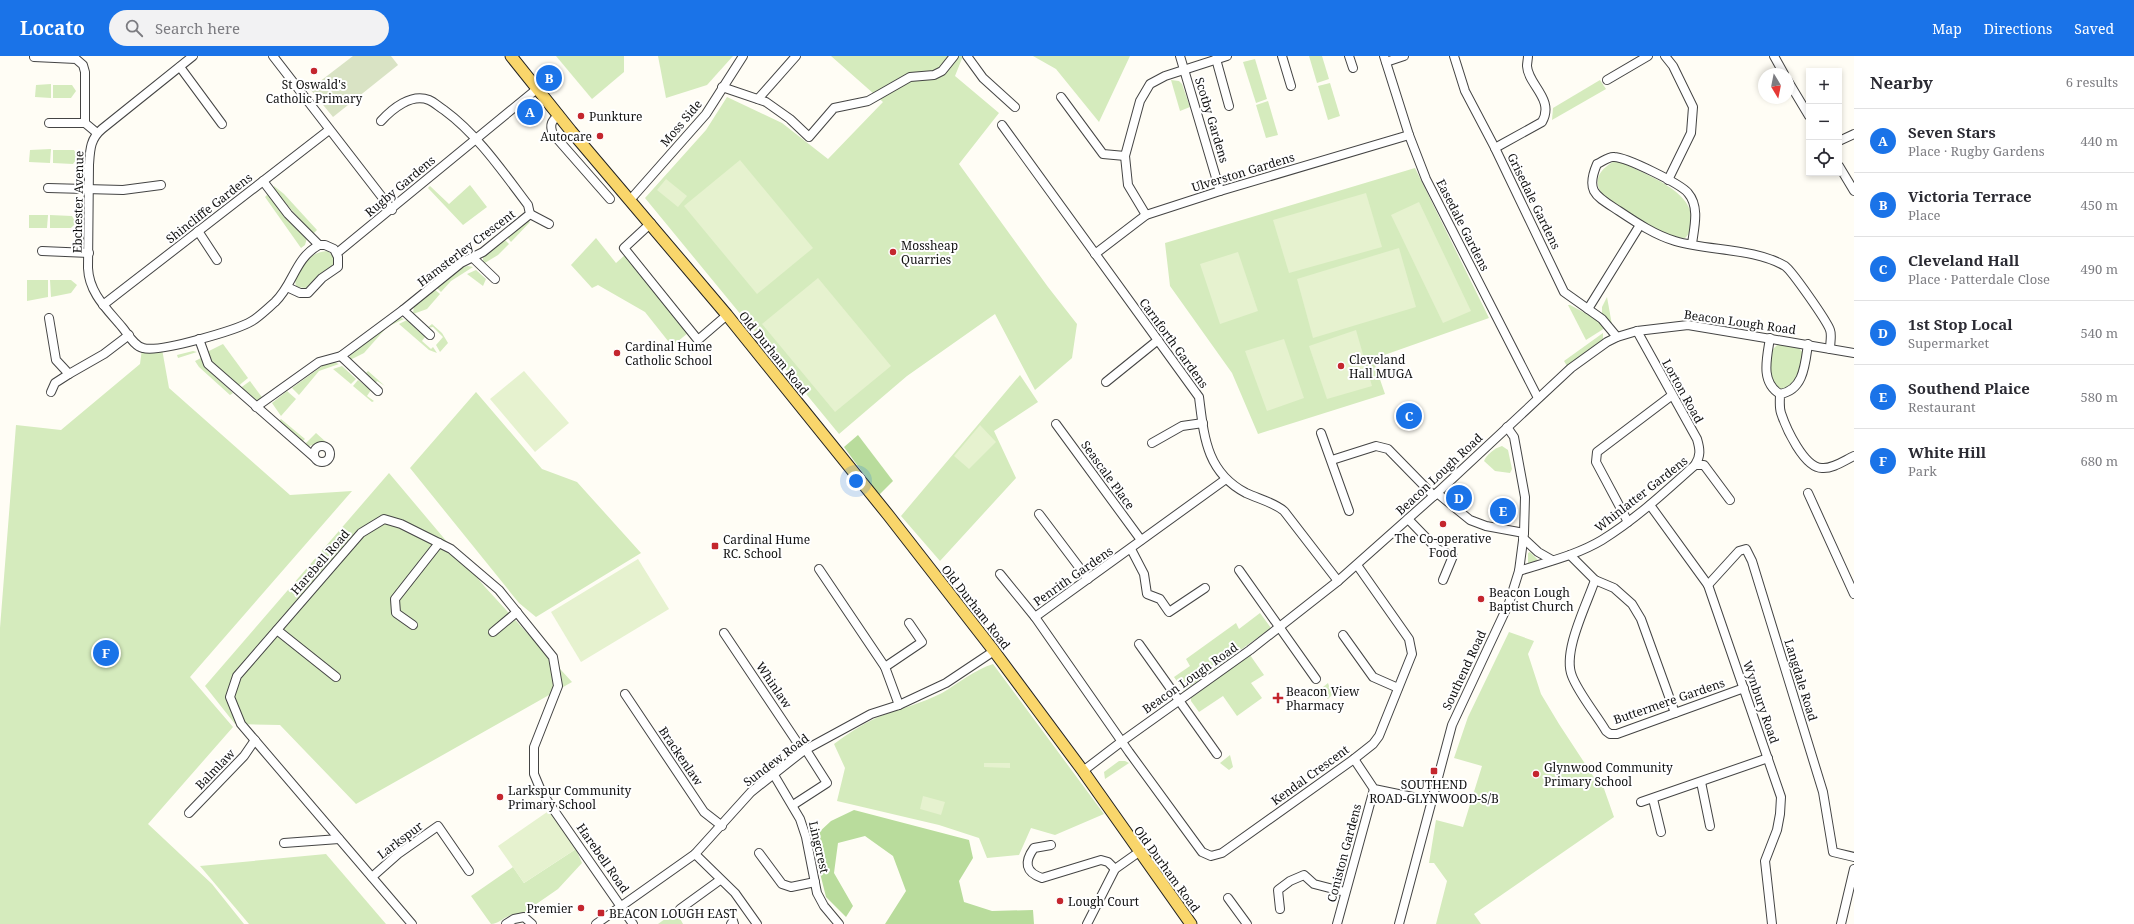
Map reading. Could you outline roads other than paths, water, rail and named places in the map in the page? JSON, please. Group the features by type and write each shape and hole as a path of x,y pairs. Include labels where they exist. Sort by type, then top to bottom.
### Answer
{"main road":[{"name":"Old Durham Road","path":"511,56 630,200 651,223 829,440 994,651 1083,772 1191,924"}],"street":[{"path":"49,123 85,123 97,133 193,56"},
{"path":"273,56 392,210"},
{"name":"Moss Side","path":"630,200 706,114 743,56"},
{"path":"758,99 796,56"},
{"path":"722,87 766,102 790,119 809,137 834,108 868,101 910,77 934,75 942,71 954,56"},
{"path":"967,56 983,78 1015,108"},
{"name":"Scotby Gardens","path":"1180,56 1220,191"},
{"path":"1146,215 1128,185 1125,156 1140,101 1150,84 1184,70 1227,56"},
{"path":"1282,56 1291,86"},
{"path":"1350,56 1353,68"},
{"path":"1385,59 1404,56"},
{"name":"Grisedale Gardens","path":"1454,56 1465,91 1495,148 1564,292 1602,319 1617,337"},
{"path":"1495,148 1542,122 1546,116 1545,103 1527,67 1528,56"},
{"path":"1607,80 1648,56"},
{"path":"1665,56 1674,66 1693,107 1690,133 1668,180"},
{"path":"1774,56 1781,68"},
{"path":"34,57 77,57 83,65 85,72 85,123"},
{"name":"Easedale Gardens","path":"1385,59 1409,135 1426,180 1538,398"},
{"path":"1216,60 1229,106"},
{"path":"180,67 222,124"},
{"name":"Rugby Gardens","path":"337,253 392,210 476,138 538,88"},
{"path":"1794,91 1806,111"},
{"path":"1061,97 1103,154 1125,156"},
{"name":"Hamsterley Crescent","path":"341,356 403,310 461,263 473,258 530,214 528,205 476,138 463,124 428,99 412,100 398,105 381,121"},
{"path":"559,114 551,122 550,128 553,134 610,199"},
{"name":"Carnforth Gardens","path":"1002,125 1199,397 1209,453 1226,479 1234,486 1278,505 1338,581"},
{"name":"Shincliffe Gardens","path":"104,305 329,130"},
{"name":"Ebchester Avenue","path":"97,133 90,148 88,279 93,291 135,343 146,349 154,350 199,340"},
{"path":"1841,140 1854,134"},
{"name":"Ulverston Gardens","path":"1095,254 1146,215 1220,191 1409,135"},
{"path":"1692,244 1696,210 1688,193 1668,180 1625,159 1613,156 1597,164 1591,178 1593,188 1599,198 1640,225 1663,237 1692,244 1772,260 1785,266 1794,274 1830,331 1830,349"},
{"path":"1842,171 1854,191"},
{"path":"263,181 288,214 319,246"},
{"path":"48,188 124,190 161,185"},
{"path":"530,214 549,224"},
{"name":"Old Durham Road","path":"651,223 624,248 698,340 727,315"},
{"path":"1588,309 1640,225"},
{"path":"198,231 217,260"},
{"path":"287,287 300,293 308,293 322,278 338,267 340,261 337,253 329,247 319,246 309,251 294,271 287,287 276,301 251,322 199,340 208,364 256,408 314,457"},
{"path":"42,251 89,253"},
{"path":"473,258 495,279"},
{"path":"403,310 430,335"},
{"path":"49,318 56,360 69,374"},
{"name":"Beacon Lough Road","path":"1083,772 1121,742 1279,627 1338,581 1436,494 1538,398 1589,353 1617,337 1637,331 1688,325 1808,344 1854,353"},
{"name":"Lorton Road","path":"1637,331 1671,396 1697,440 1700,450 1699,459 1695,465"},
{"path":"51,392 55,383 104,354 129,335"},
{"path":"1770,338 1766,372 1770,386 1780,394 1781,411 1796,446 1811,464 1822,468 1835,465 1854,456"},
{"path":"1106,382 1158,340"},
{"path":"1780,394 1791,390 1800,380 1808,344"},
{"path":"256,408 319,362 341,356 378,391"},
{"path":"1628,522 1596,462 1597,452 1671,396"},
{"path":"1152,443 1182,426 1203,422"},
{"name":"Seascale Place","path":"1056,424 1142,540"},
{"name":"Southend Road","path":"1399,924 1452,725 1508,603 1519,571 1524,536 1525,497 1522,472 1514,437 1507,427"},
{"path":"1321,433 1332,460 1349,511"},
{"path":"1332,460 1376,446 1388,449 1436,494 1470,520 1486,526 1524,536 1538,552 1552,560"},
{"name":"Whinlatter Gardens","path":"1519,571 1570,555 1601,540 1650,505 1695,465 1704,465 1730,500"},
{"name":"Penrith Gardens","path":"1121,742 1035,617 1131,550 1142,540 1226,479"},
{"path":"1808,493 1854,594"},
{"name":"Wynbury Road","path":"1650,505 1708,585 1781,797 1777,830 1765,861 1772,924"},
{"path":"1039,514 1088,579"},
{"name":"Harebell Road","path":"412,924 241,724 230,697 237,676 361,533 384,519 401,524 451,549 499,590 553,658 558,686 534,747 534,774 542,793 633,924"},
{"path":"1408,519 1437,549 1453,556 1443,580"},
{"path":"413,626 396,614 395,599 439,543"},
{"name":"Langdale Road","path":"1708,585 1739,551 1746,549 1752,561 1822,792 1833,852 1854,857"},
{"path":"1131,550 1144,574 1147,594 1160,599 1169,612 1205,588"},
{"path":"1570,555 1595,580 1614,588 1626,598 1642,619 1675,713"},
{"name":"Kendal Crescent","path":"1121,742 1202,852 1211,856 1222,853 1354,759 1376,741 1412,654 1412,647 1409,639 1356,565"},
{"path":"818,570 885,667 899,705"},
{"path":"1239,570 1316,679"},
{"path":"1000,574 1035,617"},
{"name":"Buttermere Gardens","path":"1595,580 1570,651 1569,666 1572,677 1606,731 1610,734 1617,734 1744,688"},
{"path":"493,632 517,612"},
{"path":"885,667 922,642 909,623"},
{"path":"277,630 336,677"},
{"name":"Whinlaw","path":"724,633 827,783 793,805"},
{"path":"1343,635 1374,677 1398,688"},
{"path":"1139,644 1217,754"},
{"name":"Sundew Road","path":"596,924 695,854 722,826 751,792 805,750 871,714 899,705 946,684 994,651"},
{"name":"Brackenlaw","path":"625,694 704,812 722,826"},
{"name":"Balmlaw","path":"189,813 244,756 255,740"},
{"path":"1641,802 1768,758"},
{"path":"1354,759 1374,789 1432,801"},
{"name":"Lingcrest","path":"774,775 793,805 806,837 817,893 824,906 839,924"},
{"path":"1701,782 1710,826"},
{"name":"Coniston Gardens","path":"1337,924 1374,789"},
{"path":"1653,799 1661,832"},
{"name":"Larkspur","path":"372,877 398,854 438,826 469,871"},
{"path":"284,844 339,839"},
{"path":"1051,845 1034,848 1030,853 1028,865 1030,872 1035,876 1042,878 1100,860 1108,862 1115,869"},
{"path":"1087,924 1115,869 1139,852"},
{"path":"760,853 782,884 792,887 815,882"},
{"path":"695,854 735,893 754,923"},
{"path":"1841,924 1854,869"},
{"path":"1280,909 1278,890 1290,881 1304,875 1314,884 1346,892"},
{"path":"680,909 720,880"},
{"path":"1228,898 1246,924"},
{"path":"506,924 514,919 524,917 532,924"},
{"path":"731,924 733,921 734,924"}],"place":[{"name":"St Oswald's Catholic Primary","path":"314,71"},
{"name":"Victoria Terrace","path":"549,78"},
{"name":"Seven Stars","path":"530,112"},
{"name":"Punkture","path":"581,116"},
{"name":"Autocare","path":"600,136"},
{"name":"Mossheap Quarries","path":"893,252"},
{"name":"Cardinal Hume Catholic School","path":"617,353"},
{"name":"Cleveland Hall MUGA","path":"1341,366"},
{"name":"Cleveland Hall","path":"1409,416"},
{"name":"1st Stop Local","path":"1459,498"},
{"name":"Southend Plaice","path":"1503,511"},
{"name":"The Co-operative Food","path":"1443,524"},
{"name":"Cardinal Hume RC. School","path":"715,546"},
{"name":"Beacon Lough Baptist Church","path":"1481,599"},
{"name":"White Hill","path":"106,653"},
{"name":"Beacon View Pharmacy","path":"1278,698"},
{"name":"SOUTHEND ROAD-GLYNWOOD-S/B","path":"1434,771"},
{"name":"Glynwood Community Primary School","path":"1536,774"},
{"name":"Larkspur Community Primary School","path":"500,797"},
{"name":"Lough Court","path":"1060,901"},
{"name":"Premier","path":"581,908"},
{"name":"BEACON LOUGH EAST","path":"601,913"}]}
